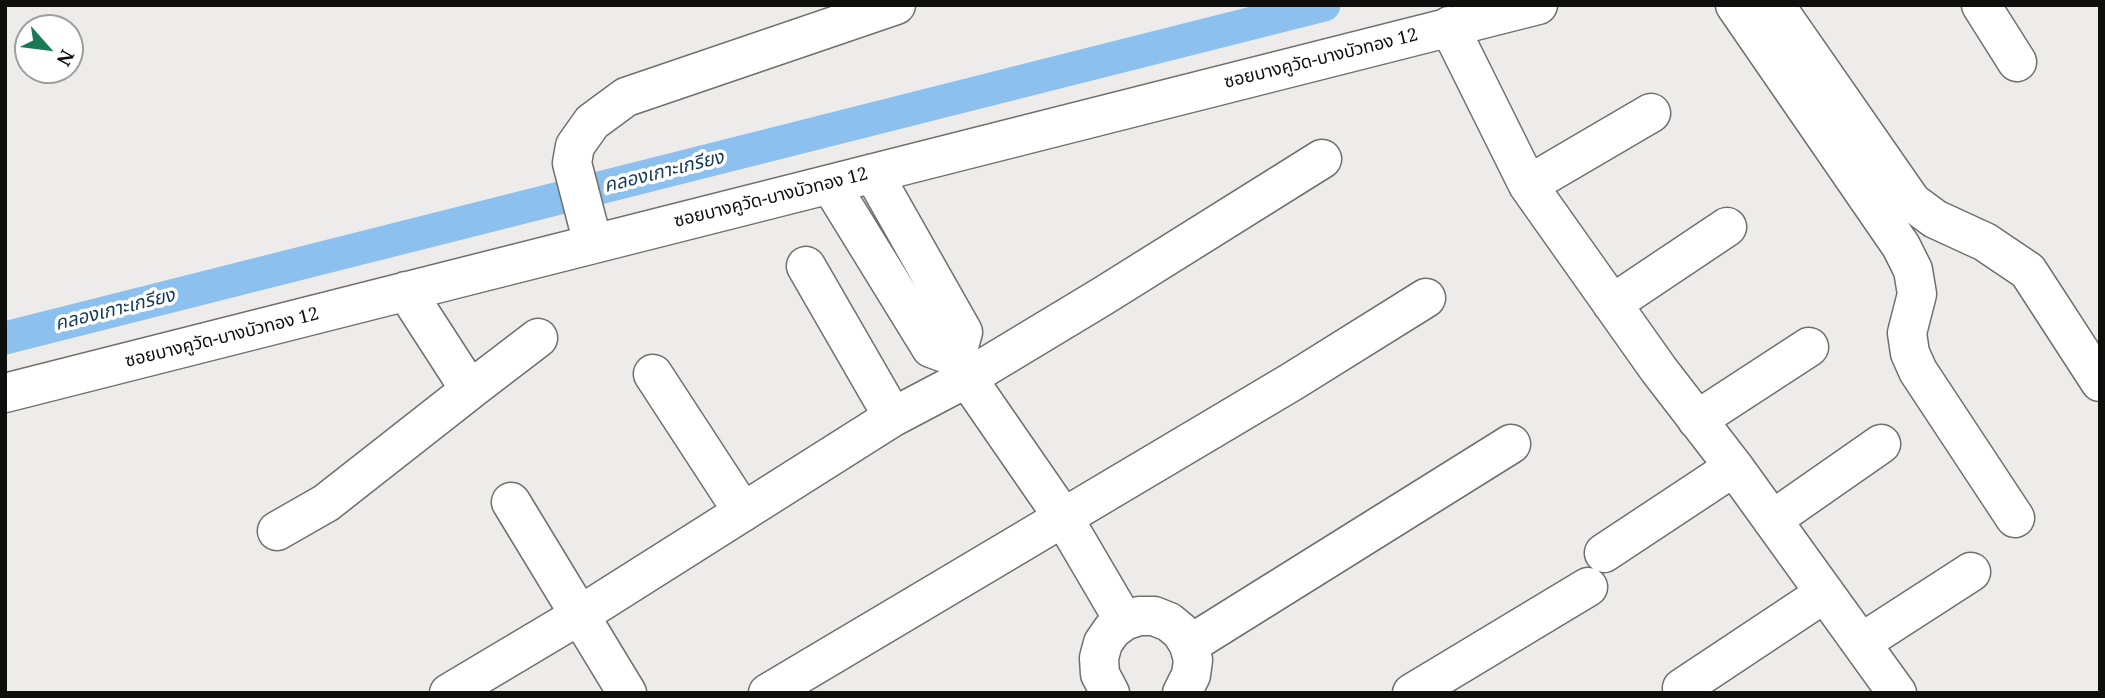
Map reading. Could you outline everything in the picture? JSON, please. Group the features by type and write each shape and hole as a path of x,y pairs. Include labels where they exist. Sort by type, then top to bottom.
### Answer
{"street":[{"path":"591,233 572,163 575,146 592,122 626,97 896,5"},
{"name":"ซอยบางคูวัด-บางบัวทอง 12","path":"5,393 406,291 591,233 830,184 1538,5"},
{"path":"1735,5 1901,246 1913,270 1917,294 1907,333 1910,353 1918,370 2015,518"},
{"path":"1775,5 1912,202 1935,219 1985,242 2028,271 2100,382"},
{"path":"1981,5 2017,62"},
{"path":"1449,26 1528,185 1897,693"},
{"path":"1528,185 1651,113"},
{"path":"449,693 580,615 893,417 962,368 1103,296 1322,159"},
{"path":"873,173 963,332 962,368"},
{"path":"830,184 931,348 962,368 1063,517 1124,621"},
{"path":"1612,304 1727,227"},
{"path":"806,266 893,417"},
{"path":"406,291 470,390"},
{"path":"768,693 1293,381 1426,298"},
{"path":"277,531 326,503 538,338"},
{"path":"1697,420 1809,346"},
{"path":"653,373 743,512"},
{"path":"1189,645 1511,443"},
{"path":"1772,520 1881,444"},
{"path":"1604,553 1734,467"},
{"path":"511,502 627,693"},
{"path":"1861,643 1971,572"},
{"path":"1412,693 1588,587"},
{"path":"1682,688 1825,593"},
{"path":"1104,691 1099,658 1103,643 1124,621 1139,616 1154,616 1169,622 1181,632 1189,645 1193,660 1191,676 1182,693"}],"waterway":[{"name":"คลองเกาะเกรียง","path":"5,338 1324,5"}]}
